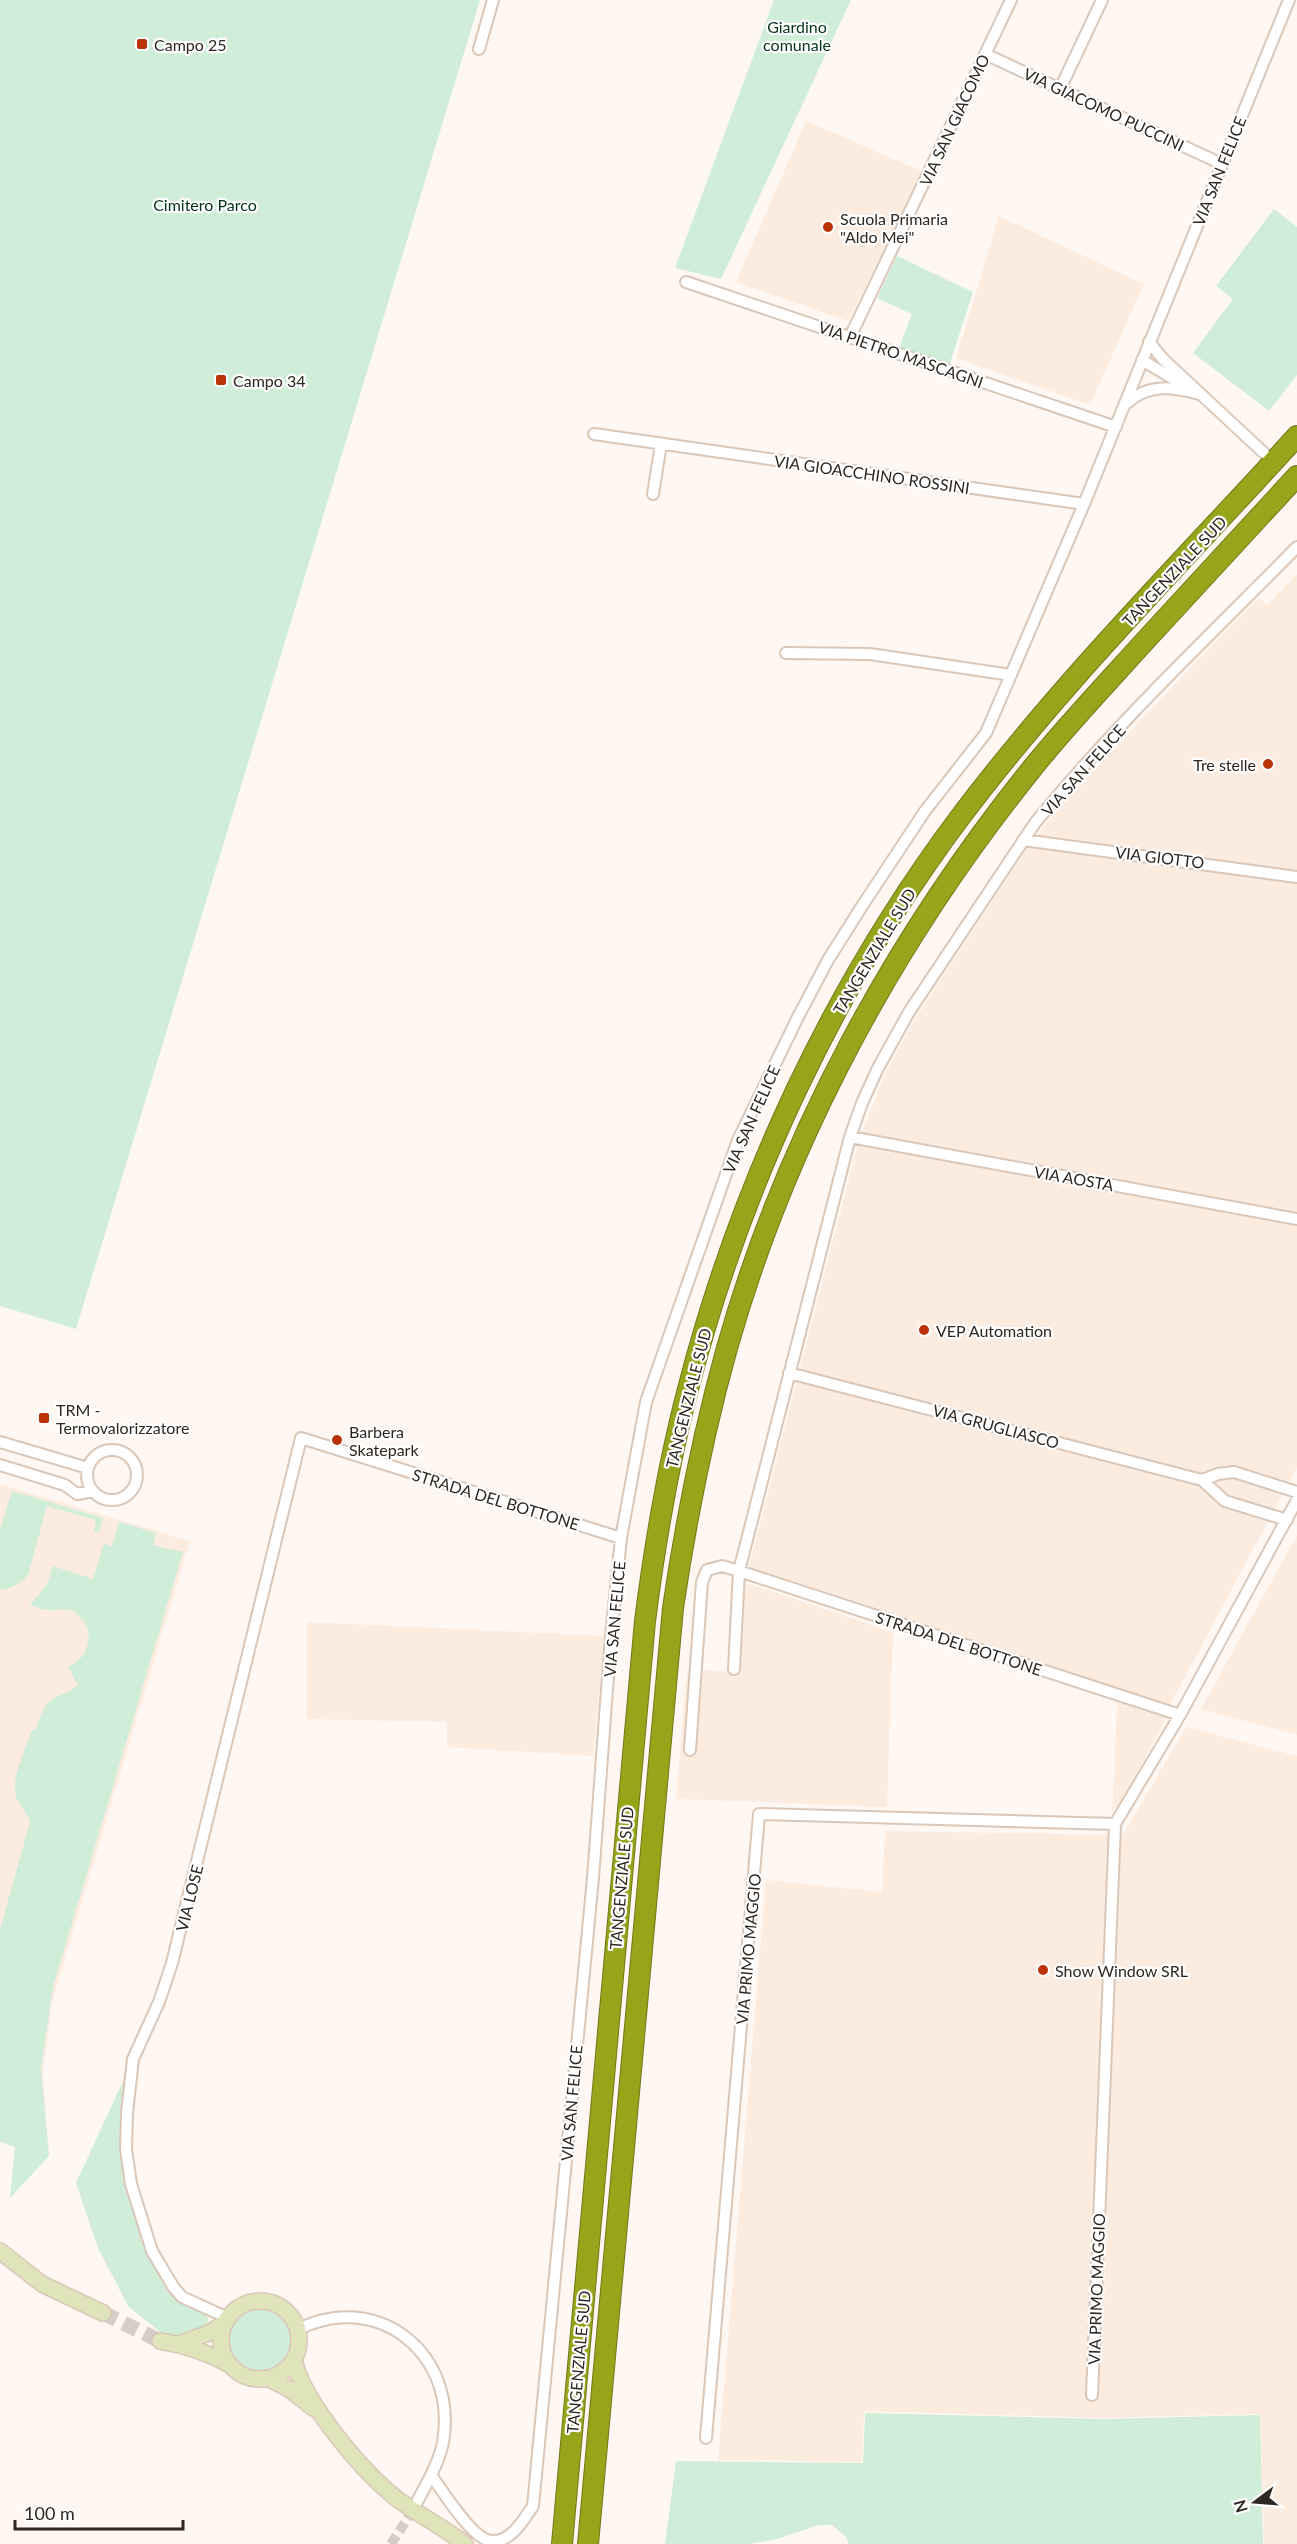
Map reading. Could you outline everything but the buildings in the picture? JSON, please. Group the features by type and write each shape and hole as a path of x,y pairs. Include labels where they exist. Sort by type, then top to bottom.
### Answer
{"highway":[{"name":"TANGENZIALE SUD","path":"562,2544 645,1621 654,1556 676,1438 702,1338 737,1234 784,1119 823,1039 865,961 953,827 1053,702 1297,436"},
{"name":"TANGENZIALE SUD","path":"588,2544 672,1608 699,1461 728,1345 746,1288 783,1190 829,1086 886,981 945,887 1007,800 1074,717 1297,476"}],"street":[{"path":"478,49 493,0"},
{"name":"VIA SAN GIACOMO","path":"850,337 1011,0"},
{"path":"1060,89 1102,0"},
{"name":"VIA SAN FELICE","path":"431,2475 465,2520 479,2535 490,2541 499,2540 519,2527 533,2506 593,1878 610,1647 621,1538 646,1402 738,1140 798,1017 828,960 925,812 986,734 1116,427 1289,0"},
{"name":"VIA GIACOMO PUCCINI","path":"985,54 1222,164"},
{"name":"VIA PIETRO MASCAGNI","path":"686,282 1116,427"},
{"path":"1149,342 1163,359 1264,453"},
{"path":"1142,360 1200,394"},
{"path":"1124,405 1133,397 1152,389 1171,387 1200,394"},
{"name":"VIA GIOACCHINO ROSSINI","path":"594,434 1084,504"},
{"path":"653,494 661,444"},
{"name":"VIA SAN FELICE","path":"739,1570 850,1137 878,1068 909,1012 1023,840 1057,796 1188,656 1297,547"},
{"path":"786,653 870,654 1011,675"},
{"name":"VIA GIOTTO","path":"1023,840 1297,877"},
{"name":"VIA AOSTA","path":"850,1137 1297,1220"},
{"name":"VIA GRUGLIASCO","path":"789,1373 1202,1480 1225,1501 1287,1520"},
{"name":"STRADA DEL BOTTONE","path":"301,1438 621,1538"},
{"name":"VIA LOSE","path":"227,2320 182,2296 163,2271 152,2251 131,2184 126,2149 127,2113 133,2059 155,2011 172,1962 301,1438"},
{"path":"0,1442 88,1468"},
{"path":"114,1450 126,1455 135,1466 133,1487 122,1497 106,1499 93,1491 89,1484 88,1468 90,1462 100,1453 114,1450"},
{"path":"0,1465 65,1485 78,1494 93,1491"},
{"name":"VIA GRUGLIASCO","path":"1202,1480 1218,1474 1234,1472 1297,1492"},
{"name":"VIA PRIMO MAGGIO","path":"1092,2395 1115,1824 1180,1715 1297,1500"},
{"name":"STRADA DEL BOTTONE","path":"690,1750 703,1574 717,1566 739,1570 1180,1715"},
{"path":"734,1669 739,1570"},
{"name":"VIA PRIMO MAGGIO","path":"706,2438 759,1814 1115,1824"},
{"path":"0,2251 42,2284 103,2313"},
{"path":"160,2341 212,2355 241,2374 256,2379 280,2374 294,2359 298,2345 297,2330 290,2316 273,2303 261,2301 251,2302 236,2310 209,2333 177,2344"},
{"path":"297,2330 322,2320 348,2315 385,2324 411,2341 430,2365 441,2392 444,2407 444,2434 431,2475 417,2502"},
{"path":"227,2320 221,2341 222,2350 231,2366"},
{"path":"294,2359 301,2382 322,2415 366,2471 399,2500 465,2544"},
{"path":"267,2378 289,2389 322,2415"}],"shaded area":[{"name":"Scuola Primaria \"Aldo Mei\"","path":"806,121 924,172 848,321 736,282"},
{"path":"999,216 1144,284 1090,405 956,358"},
{"path":"1297,574 1297,1467 1170,1705 749,1567 859,1140 886,1072 917,1016 1029,845 1064,802 1259,598 1267,605"},
{"path":"0,1484 190,1541 52,2002 43,2075 49,2156 0,2141"},
{"path":"1297,1535 1297,1735 1201,1709"},
{"path":"743,1582 893,1632 887,1807 676,1799 687,1669 739,1672"},
{"path":"307,1622 605,1636 593,1756 447,1747 447,1722 307,1719"},
{"path":"1117,1702 1166,1718 1120,1805 1111,1810 1113,1803"},
{"path":"1186,1727 1297,1756 1297,2544 1264,2544 1260,2414 1106,2418 864,2411 862,2462 718,2460 766,1880 882,1892 885,1831 1123,1835"}],"green space":[{"name":"Cimitero Parco","path":"0,0 480,0 76,1329 0,1306"},
{"name":"Giardino comunale","path":"774,0 851,0 721,279 675,268"},
{"path":"1274,209 1297,227 1297,375 1269,411 1193,353 1233,299 1216,286"},
{"path":"897,256 973,292 949,366 899,348 912,314 877,298"},
{"path":"12,1491 103,1518 99,1532 94,1531 96,1520 47,1506 28,1575 16,1585 0,1589 0,1530"},
{"path":"119,1522 156,1533 153,1545 183,1552 53,1987 41,2068 49,2156 10,2198 15,2147 0,2142 0,1929 30,1822 16,1797 16,1777 32,1730 36,1730 46,1706 55,1698 78,1686 68,1667 81,1657 88,1643 87,1627 73,1611 47,1610 30,1605 47,1584 53,1566 93,1579 104,1543 112,1546"},
{"path":"126,2075 124,2148 137,2219 155,2265 171,2292 180,2302 206,2314 209,2321 207,2327 188,2340 164,2335 128,2306 98,2248 76,2183"},
{"path":"260,2301 275,2304 287,2313 296,2325 299,2340 296,2355 287,2367 275,2376 260,2379 245,2376 233,2367 224,2355 221,2340 224,2325 233,2313 245,2304"},
{"path":"865,2413 1105,2419 1260,2415 1263,2544 849,2544 846,2537 832,2525 819,2525 774,2540 748,2544 665,2544 676,2461 863,2463"}],"tunnel":[{"path":"103,2313 160,2341"},
{"path":"391,2544 417,2504"}],"place":[{"name":"Campo 25","path":"142,44"},
{"name":"Scuola Primaria \"Aldo Mei\"","path":"828,227"},
{"name":"Campo 34","path":"221,380"},
{"name":"Tre stelle","path":"1268,764"},
{"name":"VEP Automation","path":"924,1330"},
{"name":"TRM - Termovalorizzatore","path":"44,1418"},
{"name":"Barbera Skatepark","path":"337,1440"},
{"name":"Show Window SRL","path":"1043,1970"}]}
